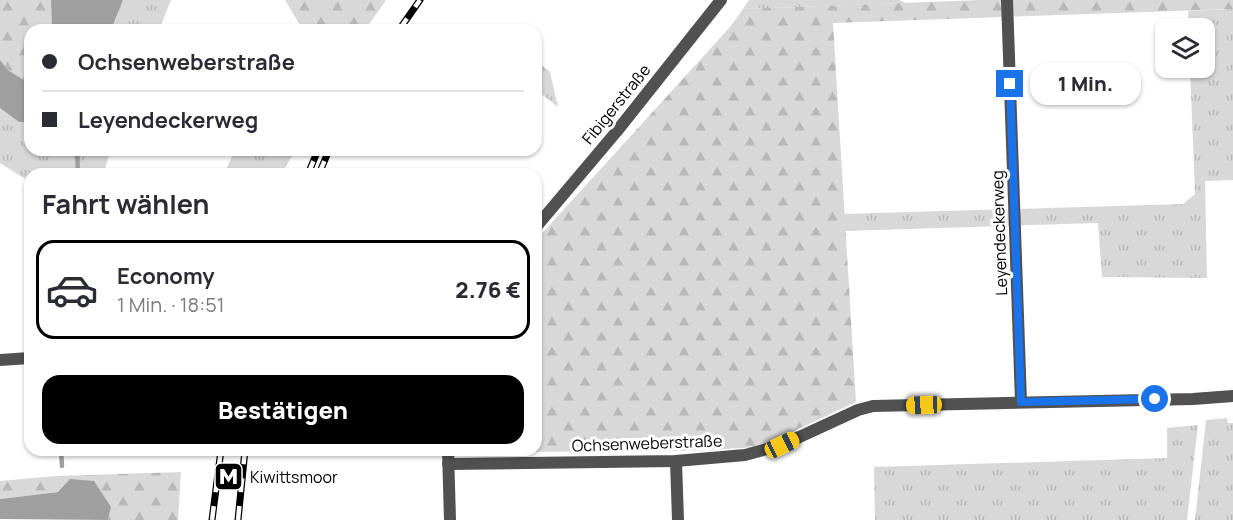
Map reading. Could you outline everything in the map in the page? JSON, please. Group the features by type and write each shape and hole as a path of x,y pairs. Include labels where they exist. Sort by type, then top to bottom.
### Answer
{"street":[{"name":"Fibigerstraße","path":"542,220 617,131 721,0"},
{"name":"Leyendeckerweg","path":"1007,0 1021,402"},
{"path":"0,360 24,358"},
{"name":"Ochsenweberstraße","path":"448,464 676,461 745,455 782,445 858,410 873,406 1193,399 1233,396"},
{"path":"448,456 450,520"},
{"path":"676,461 678,520"}],"green space":[{"path":"0,0 51,0 52,24 24,24 24,80 8,70 0,60"},
{"path":"123,0 171,0 161,24 113,24"},
{"path":"285,0 386,0 369,24 299,24"},
{"path":"749,0 900,0 905,3 743,9"},
{"path":"979,0 1233,0 1233,9 833,23 856,402 760,447 688,451 542,452 542,233 730,27 743,9"},
{"path":"1233,9 1233,180 1205,181 1207,278 1102,277 1098,223 845,231 844,214 1183,204 1195,194 1190,78 1215,78 1215,18 1188,18 1188,11"},
{"path":"542,66 550,72 558,107 542,95"},
{"path":"0,108 19,122 24,122 24,156 109,156 105,168 24,168 24,178 0,163"},
{"path":"232,156 292,156 285,168 227,168"},
{"path":"1227,418 1228,423 1233,423 1233,520 1195,520 1206,420"},
{"path":"1198,425 1187,520 875,520 874,467 1167,458 1167,428"},
{"path":"181,472 178,520 108,520 111,507 58,492 0,499 0,481 56,476"}],"shaded area":[{"path":"51,0 123,0 113,24 52,24"},
{"path":"0,60 8,70 24,80 24,122 19,122 0,108"},
{"path":"70,479 94,481 111,507 108,520 0,519 0,499 58,492"}],"waterway":[{"path":"77,156 78,168"},
{"path":"61,456 62,466"}],"railway":[{"path":"403,24 420,0"},
{"path":"310,168 316,156"},
{"path":"322,168 326,156"},
{"path":"212,520 220,456"},
{"path":"238,520 244,456"}],"place":[{"name":"Kiwittsmoor","path":"229,477"}],"route":[{"path":"1010,84 1021,402 1155,399"}]}
